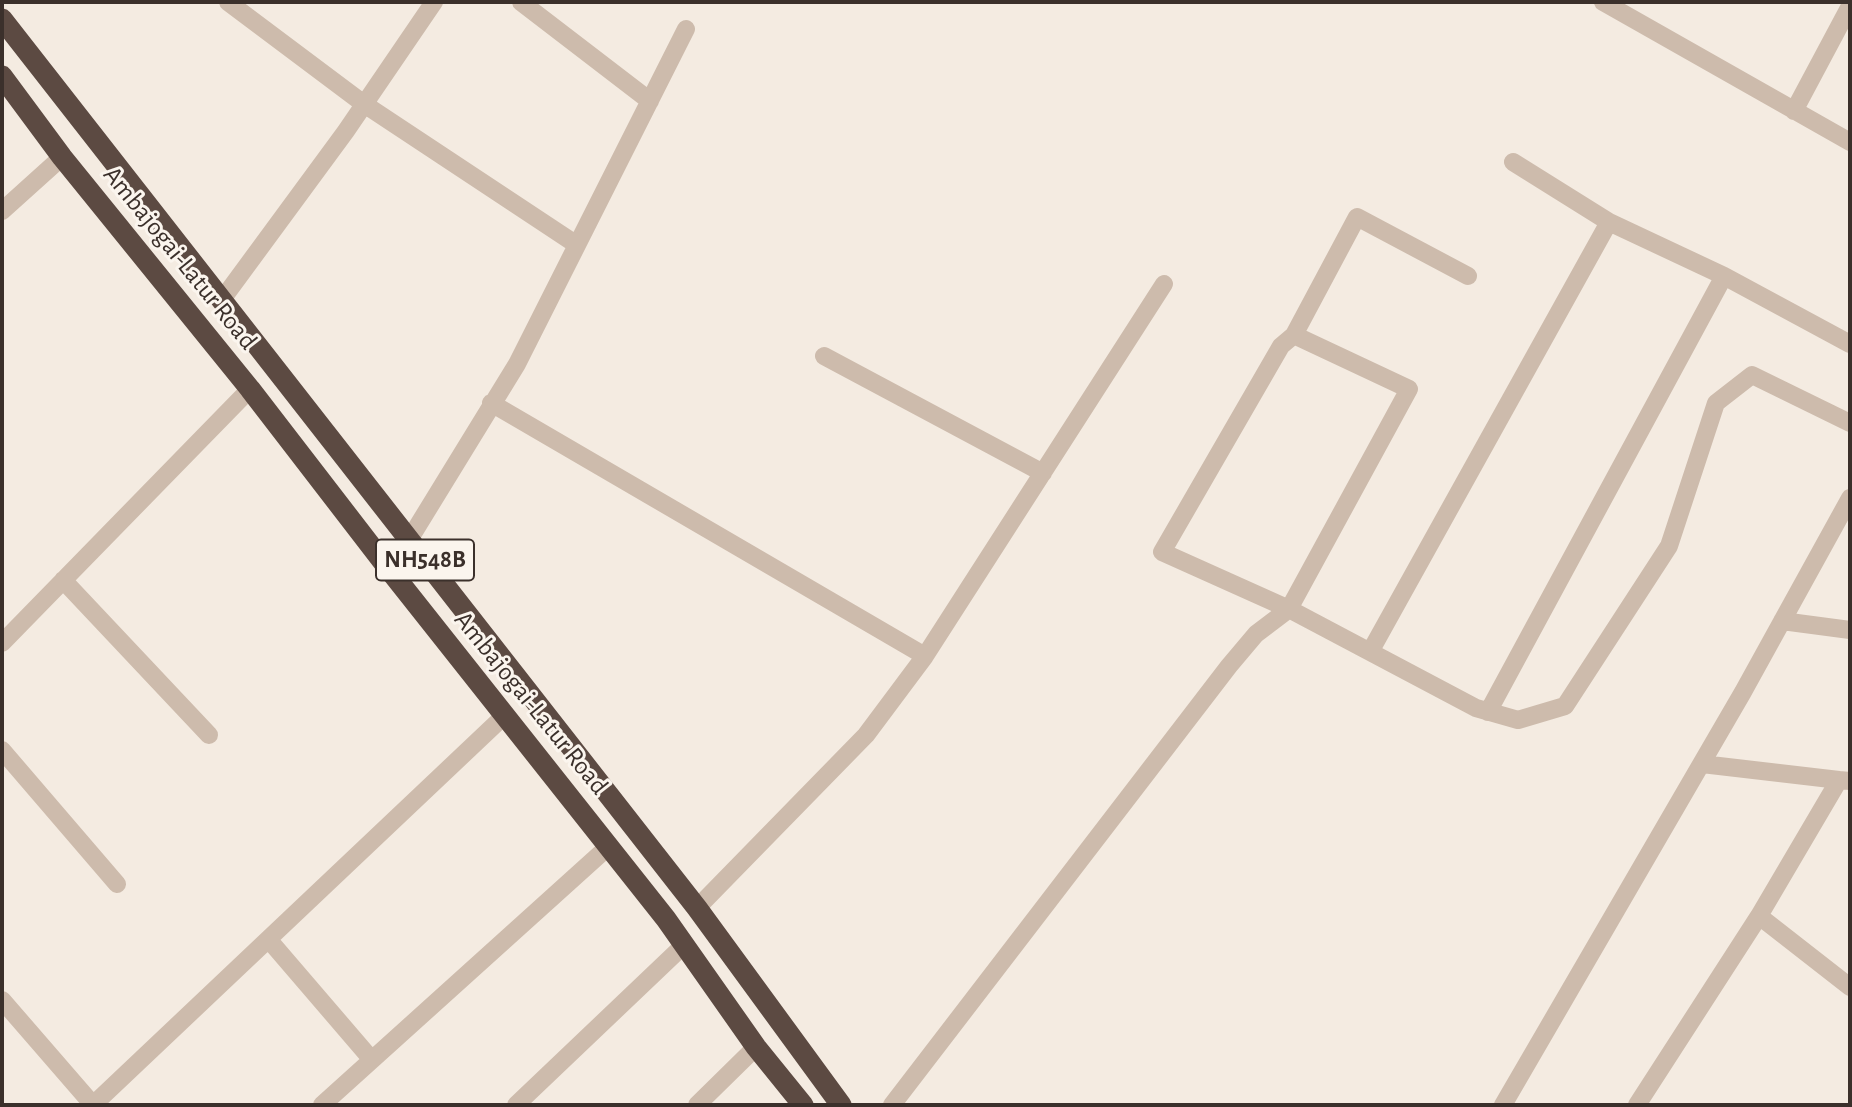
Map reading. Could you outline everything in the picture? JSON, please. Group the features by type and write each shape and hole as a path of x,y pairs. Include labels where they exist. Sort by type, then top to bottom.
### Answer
{"highway":[{"name":"NH548B","path":"2,19 697,908 841,1105"},
{"name":"Ambajogai-Latur Road","path":"2,76 62,157 250,390 609,846 756,1047 803,1105"}],"street":[{"path":"228,2 364,104 577,245"},
{"path":"221,301 364,104 433,2"},
{"path":"521,2 650,100"},
{"path":"1603,2 1850,142"},
{"path":"1794,111 1850,6"},
{"path":"409,540 491,402 517,364 686,29"},
{"path":"2,211 62,157"},
{"path":"1513,162 1609,222 1724,276 1850,344"},
{"path":"1468,276 1357,217 1294,335 1281,346 1162,552 1289,608 1476,708 1518,720 1564,706 1669,546 1716,403 1752,375 1850,423"},
{"path":"1370,652 1609,222"},
{"path":"1488,712 1724,276"},
{"path":"697,908 866,736 925,656 1164,284"},
{"path":"892,1105 1229,666 1256,634 1289,608 1409,389 1294,335"},
{"path":"824,356 1043,473"},
{"path":"2,643 250,390"},
{"path":"491,402 925,656"},
{"path":"1503,1105 1702,764 1850,498"},
{"path":"63,580 209,735"},
{"path":"1782,621 1850,630"},
{"path":"2,1000 93,1105 505,716"},
{"path":"2,750 117,884"},
{"path":"1637,1105 1844,781 1702,764"},
{"path":"321,1105 609,846"},
{"path":"1759,916 1850,987"},
{"path":"269,940 372,1060"},
{"path":"516,1105 684,945"},
{"path":"697,1105 756,1047"}]}
